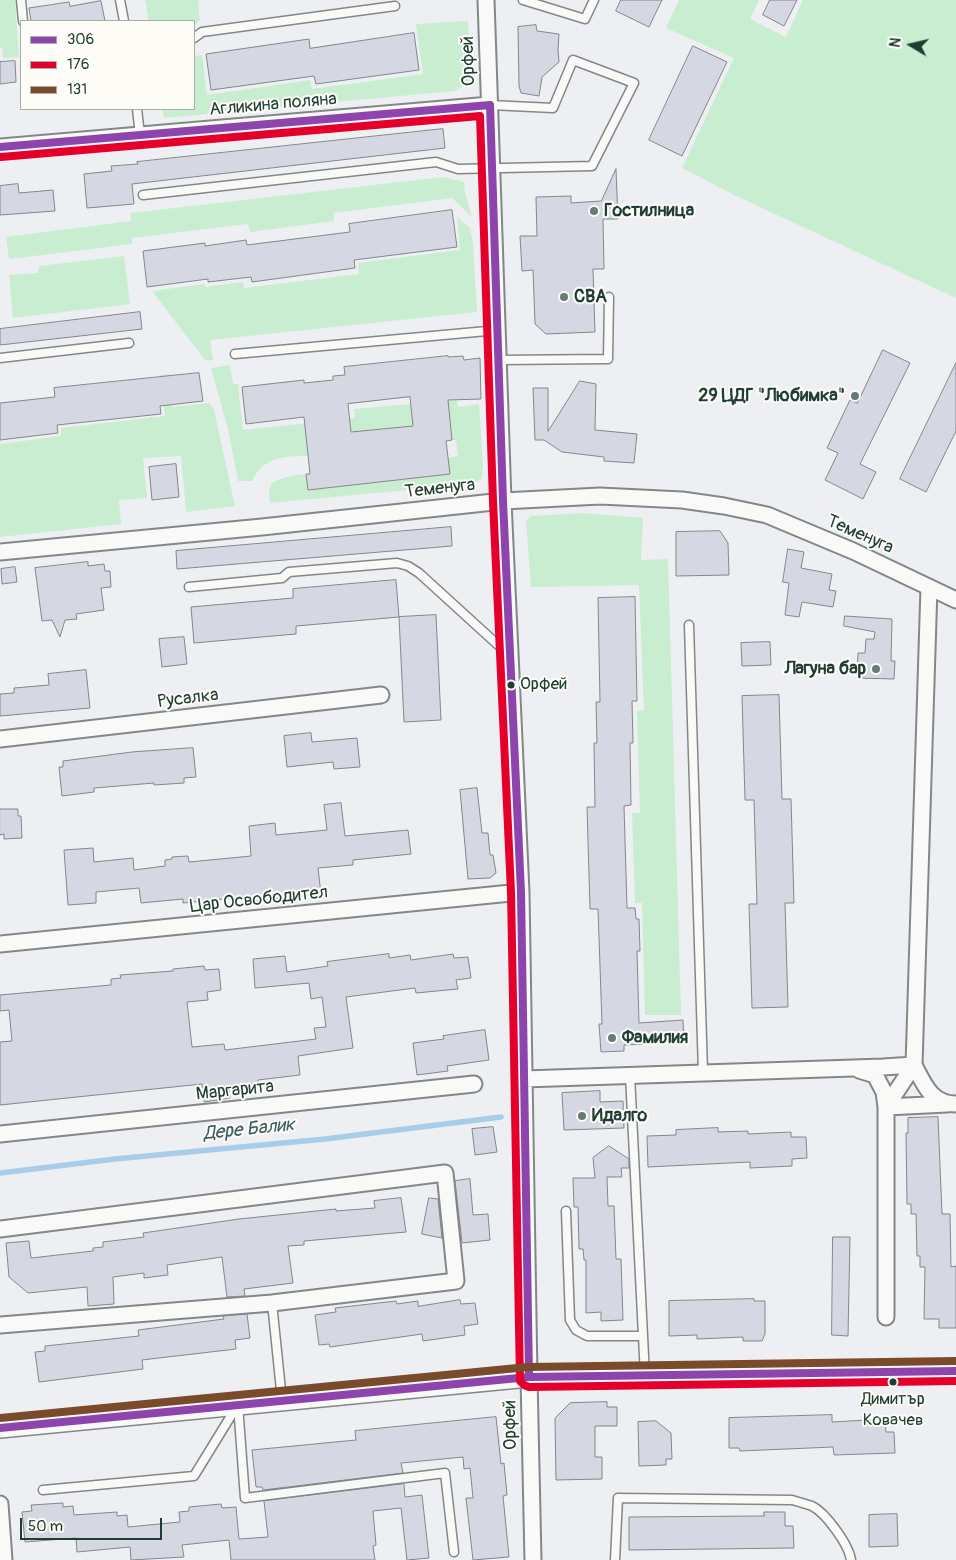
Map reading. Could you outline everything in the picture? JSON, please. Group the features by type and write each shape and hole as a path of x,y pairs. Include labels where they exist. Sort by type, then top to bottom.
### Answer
{"street":[{"name":"Орфей","path":"486,0 503,500 521,892 528,1378 533,1560"},
{"name":"Агликина поляна","path":"0,147 490,105"},
{"name":"Теменуга","path":"0,552 262,527 503,500 600,496 682,500 724,506 767,516 853,551 956,600"},
{"path":"929,587 914,1065 928,1092 952,1104"},
{"name":"Русалка","path":"0,739 381,695"},
{"name":"Цар Освободител","path":"0,944 521,892"},
{"path":"524,1079 914,1065"},
{"path":"886,1106 914,1065"},
{"path":"850,1068 875,1075 884,1092 886,1106 886,1317"},
{"name":"Маргарита","path":"0,1134 474,1084"},
{"path":"886,1106 952,1104"},
{"path":"0,1229 445,1173 456,1281 272,1303 0,1325"},
{"path":"0,1428 528,1378 956,1371"},
{"path":"0,1504 4,1560"}],"lane":[{"path":"21,0 23,20"},
{"path":"120,0 124,20"},
{"path":"523,0 585,19 594,0"},
{"path":"195,37 202,32 395,6"},
{"path":"143,195 436,162 458,169 592,166 634,83 573,60 553,108 490,105"},
{"path":"138,110 140,135"},
{"path":"499,360 608,359 609,296"},
{"path":"235,354 498,330"},
{"path":"0,358 128,344"},
{"path":"189,587 282,578 289,572 397,563 408,566 419,573 510,657"},
{"path":"689,625 703,1072"},
{"path":"630,1075 645,1376"},
{"path":"566,1211 570,1320 576,1330 587,1336 643,1336"},
{"path":"272,1303 282,1400"},
{"path":"43,1490 194,1476 238,1405"},
{"path":"238,1405 245,1498 445,1473 454,1552"},
{"path":"614,1560 618,1498 792,1500 814,1507 835,1528 850,1551 851,1560"}],"green space":[{"path":"0,0 15,0 19,57 3,58 2,48 0,48"},
{"path":"145,0 198,0 200,20 195,25 195,20 149,20"},
{"path":"679,0 759,0 750,19 786,37 803,0 956,0 956,298 736,196 682,168 734,58 666,28"},
{"path":"468,21 470,82 454,91 164,118 162,110 195,110 195,56 202,55 207,95 310,80 312,89 423,74 416,24"},
{"path":"443,177 464,182 472,217 452,198 334,213 334,221 250,232 248,224 132,238 132,244 9,259 6,237 131,221 131,213"},
{"path":"457,217 470,228 473,245 477,312 210,340 213,360 205,360 152,291 204,284 205,287 243,282 244,288 359,274 358,263 460,250"},
{"path":"124,256 130,304 13,318 9,275 38,273 39,266"},
{"path":"230,365 233,384 238,384 243,430 355,418 354,409 456,400 459,407 479,404 483,466 482,479 470,484 270,503 269,490 272,483 297,475 306,474 308,490 450,474 448,458 458,456 456,440 452,440 450,422 306,437 308,456 275,460 262,467 252,481 238,481 228,429 211,368"},
{"path":"169,374 173,407 210,403 214,410 235,506 186,512 181,456 143,458 147,498 119,500 121,524 0,537 0,444 61,436 61,428 165,416 160,375"},
{"path":"584,513 643,518 641,560 668,559 681,1015 645,1015 642,903 635,903 632,813 640,813 637,711 644,710 639,585 531,587 526,521 531,516"}],"building":[{"path":"621,0 662,0 649,27 616,11"},
{"path":"770,0 797,0 784,26 763,15"},
{"path":"101,1 105,20 31,20 29,8 69,2 70,6"},
{"path":"536,25 537,31 559,34 559,62 542,77 539,96 521,93 519,86 518,27"},
{"path":"414,33 419,70 316,84 314,76 211,90 206,54 309,39 310,48"},
{"path":"693,46 727,62 682,156 649,140"},
{"path":"15,61 16,82 0,84 0,62"},
{"path":"443,129 445,148 132,184 134,204 87,208 84,174 112,171 111,166"},
{"name":"CBA","path":"616,169 618,219 603,219 604,269 593,269 595,332 546,334 535,324 533,270 522,271 520,236 537,236 536,197 571,196 571,203 601,201"},
{"path":"18,184 19,193 53,190 55,211 0,215 0,186"},
{"path":"452,210 457,247 354,260 355,268 252,282 251,277 208,282 208,279 147,287 143,251 205,243 205,246 246,240 247,245 350,232 349,224"},
{"path":"140,312 142,329 0,345 0,329"},
{"path":"883,350 910,363 860,464 876,472 863,499 825,480 838,453 827,448 850,400 857,403"},
{"path":"448,356 463,356 464,360 480,358 481,399 448,400 452,440 446,441 450,474 308,490 306,474 310,474 304,417 246,424 242,387 304,380 304,383 333,380 333,376 345,375 344,367","holes":["410,397 413,426 351,432 348,404"]},
{"path":"956,363 956,431 926,492 900,479"},
{"path":"199,373 203,401 160,406 161,414 57,425 58,433 0,440 0,403 55,397 54,388"},
{"path":"580,381 596,384 595,430 637,434 634,463 604,461 604,457 562,452 544,440 535,440 533,388 548,388 548,431"},
{"path":"176,464 179,497 152,500 149,467"},
{"path":"451,527 452,546 177,569 176,551"},
{"path":"720,531 728,543 729,575 676,576 676,532"},
{"path":"788,549 804,552 801,568 832,574 829,590 836,591 833,607 802,602 799,617 785,615 789,583 783,582"},
{"path":"88,562 88,566 104,564 105,571 110,571 111,587 101,588 104,610 76,614 77,619 65,620 60,637 52,620 42,621 35,568"},
{"path":"15,567 17,582 2,584 1,569"},
{"path":"396,580 399,617 296,626 296,634 194,643 191,607 293,598 293,589"},
{"path":"635,597 637,701 632,701 633,743 630,743 631,805 624,806 627,908 635,908 636,919 639,919 640,951 637,951 639,1023 683,1020 684,1042 624,1045 624,1051 601,1052 599,1024 602,1024 598,909 590,909 587,807 595,807 594,743 597,743 596,702 600,702 598,598"},
{"path":"436,615 441,720 404,722 399,617"},
{"path":"845,616 892,619 891,661 895,661 894,679 857,678 858,653 865,653 866,639 874,639 875,632 844,626"},
{"path":"184,637 187,664 162,667 159,639"},
{"path":"770,642 771,665 742,666 741,643"},
{"path":"86,670 90,708 0,716 0,694 14,693 14,688 49,685 48,674"},
{"path":"779,695 782,799 791,799 794,903 785,903 788,1007 752,1008 749,904 757,904 754,800 745,800 742,696"},
{"path":"311,733 312,742 357,738 360,767 334,769 333,762 287,767 284,736"},
{"path":"193,748 196,777 184,778 184,783 154,785 154,783 94,788 94,792 62,796 59,767 63,767 63,761 132,752"},
{"path":"477,788 482,833 488,833 490,855 493,855 496,873 490,878 468,879 460,790"},
{"path":"341,803 345,836 408,830 411,854 353,860 353,865 318,868 321,894 244,902 244,897 183,903 183,899 141,903 139,888 96,892 96,903 68,905 64,850 93,848 94,862 133,858 134,870 165,866 165,860 172,859 172,857 188,856 189,862 251,856 249,826 275,823 276,835 327,830 324,805"},
{"path":"0,809 18,809 18,816 21,816 22,838 4,839 4,834 0,835"},
{"path":"389,954 389,958 410,955 411,960 453,954 454,958 468,957 471,978 456,980 458,989 416,993 415,988 346,997 353,1048 298,1056 300,1075 229,1086 230,1098 204,1102 202,1084 0,1105 0,1042 12,1041 9,1010 0,1011 0,995 111,985 111,979 121,978 120,975 173,971 173,969 204,966 205,970 219,969 221,990 207,992 208,1000 187,1002 192,1047 224,1044 225,1050 316,1039 314,1028 326,1027 322,997 311,999 309,983 255,988 253,959 285,956 287,972 328,966 327,962"},
{"path":"485,1030 489,1060 447,1066 448,1071 417,1075 413,1043 444,1039 443,1036"},
{"name":"Идалго","path":"600,1091 600,1102 623,1101 624,1128 564,1130 562,1093"},
{"path":"938,1117 942,1214 950,1214 951,1267 956,1266 956,1328 939,1328 939,1319 924,1319 925,1267 920,1267 920,1256 917,1256 916,1214 911,1214 911,1204 907,1204 906,1133 908,1133 908,1118"},
{"path":"493,1127 497,1152 475,1155 472,1129"},
{"path":"718,1128 718,1132 748,1131 748,1134 791,1132 791,1137 806,1137 807,1158 792,1159 792,1166 750,1168 750,1162 648,1167 647,1136 676,1135 676,1130"},
{"path":"609,1146 629,1159 629,1168 621,1168 622,1177 607,1177 608,1206 614,1206 616,1259 621,1259 623,1320 601,1321 601,1312 586,1313 586,1260 584,1260 583,1249 579,1249 578,1207 574,1207 573,1178 595,1178 593,1158"},
{"path":"470,1179 473,1215 488,1214 490,1240 462,1243 455,1181"},
{"path":"401,1198 406,1232 304,1241 304,1245 288,1246 293,1283 244,1289 245,1296 227,1297 222,1257 167,1265 168,1275 144,1278 144,1273 113,1277 114,1304 88,1306 87,1287 28,1293 9,1277 6,1243 29,1241 31,1258 93,1251 93,1248 103,1247 103,1242 144,1237 143,1233 239,1219 336,1209 336,1211 375,1208 374,1201"},
{"path":"429,1198 438,1199 442,1238 422,1234"},
{"path":"833,1237 850,1237 848,1336 832,1335"},
{"path":"754,1299 754,1301 765,1301 765,1334 762,1341 743,1341 743,1337 697,1339 697,1335 669,1336 669,1301"},
{"path":"460,1300 461,1304 475,1303 478,1324 464,1326 465,1335 423,1341 422,1334 330,1347 329,1344 319,1345 315,1315 336,1312 335,1308 396,1301 397,1304 418,1301 418,1306"},
{"path":"247,1314 250,1338 235,1340 236,1349 142,1360 143,1369 39,1382 35,1352 45,1351 45,1346 139,1336 138,1330 224,1319 223,1316"},
{"path":"607,1402 607,1407 617,1407 617,1426 595,1426 595,1457 602,1457 602,1479 556,1480 555,1418 570,1403"},
{"path":"832,1415 832,1422 885,1419 886,1432 894,1432 895,1453 834,1455 833,1447 740,1451 739,1448 729,1448 729,1418"},
{"path":"496,1417 501,1464 504,1463 507,1495 503,1496 509,1557 473,1560 466,1498 473,1498 470,1468 464,1469 463,1457 401,1463 403,1473 263,1490 262,1487 256,1487 252,1450 356,1440 355,1431"},
{"path":"656,1421 671,1433 672,1459 666,1459 666,1465 639,1466 638,1422"},
{"path":"404,1484 405,1497 422,1495 429,1558 407,1560 401,1508 373,1511 376,1545 373,1546 375,1560 231,1560 229,1540 182,1545 184,1557 131,1560 130,1547 77,1552 76,1538 25,1542 22,1512 32,1511 31,1505 63,1503 63,1507 73,1506 74,1515 117,1512 117,1516 127,1515 128,1527 180,1522 179,1512 189,1511 189,1507 221,1504 222,1508 236,1507 239,1539 268,1537 264,1501"},
{"path":"764,1512 785,1512 785,1526 793,1526 794,1548 629,1550 629,1517 764,1516"},
{"path":"897,1514 898,1546 869,1547 869,1515"}],"waterway":[{"name":"Дере Балик","path":"0,1173 115,1159 325,1139 501,1117"}],"transit line":[{"name":"306","path":"0,147 490,105 503,501 521,892 529,1377"},
{"name":"176","path":"1,157 480,116 493,501 511,892 520,1381 529,1387 956,1381"},
{"name":"131","path":"0,1418 528,1367 956,1361"},
{"name":"306","path":"0,1428 529,1377 956,1371"}],"place":[{"name":"Гостилница","path":"594,211"},
{"name":"CBA","path":"564,297"},
{"name":"29 ЦДГ \"Любимка\"","path":"855,396"},
{"name":"Лагуна бар","path":"876,669"},
{"name":"Орфей","path":"511,685"},
{"name":"Фамилия","path":"612,1038"},
{"name":"Идалго","path":"582,1116"},
{"name":"Димитър Ковачев","path":"893,1382"}]}
